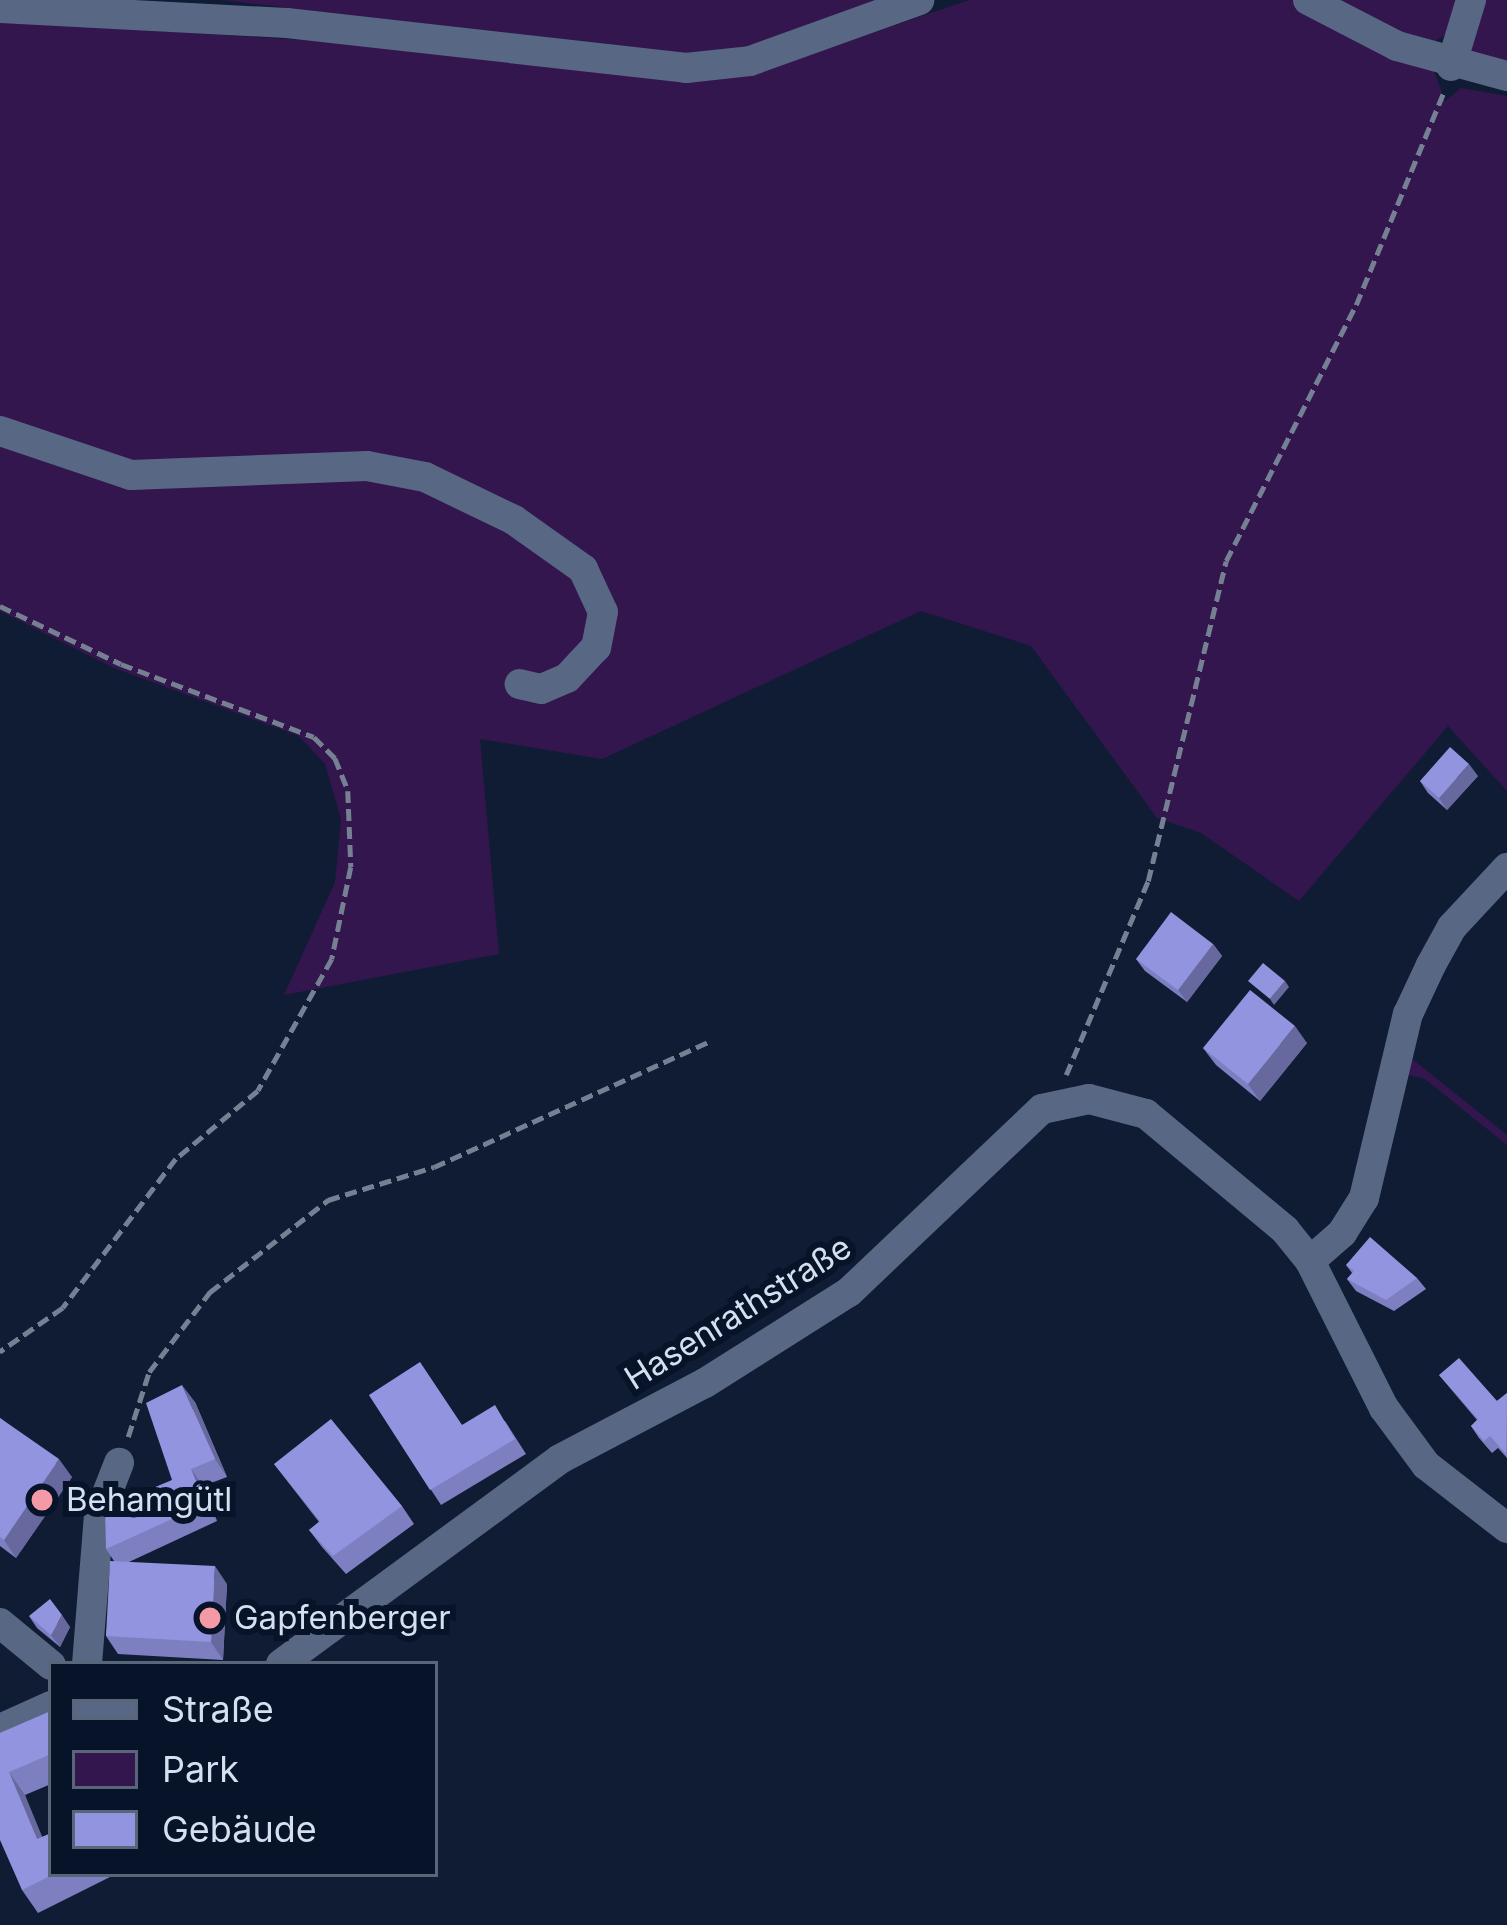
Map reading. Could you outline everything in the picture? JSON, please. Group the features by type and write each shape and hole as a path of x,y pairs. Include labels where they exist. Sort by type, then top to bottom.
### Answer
{"street":[{"path":"0,8 287,22 686,68 750,62 919,0"},
{"path":"1308,0 1349,26 1451,66 1507,76"},
{"path":"1451,66 1471,0"},
{"path":"0,431 131,475 367,466 425,477 514,520 583,568 603,612 596,647 567,678 542,689 520,684"},
{"path":"1310,1261 1342,1233 1364,1198 1408,1014 1431,964 1452,927 1507,868"},
{"path":"1042,1109 1089,1099 1146,1114 1203,1155 1310,1261 1384,1408 1426,1465 1507,1528"},
{"name":"Hasenrathstraße","path":"285,1661 560,1459 705,1383 849,1292 1042,1109"},
{"path":"87,1661 93,1552 119,1463"},
{"path":"0,1623 48,1663"},
{"path":"0,1729 48,1707"}],"path":[{"path":"1042,1109 1072,1066 1094,996 1148,881 1226,561 1356,305 1451,66"},
{"path":"0,606 122,664 314,736 335,758 348,791 351,867 332,959 258,1091 176,1159 63,1308 0,1352"},
{"path":"119,1463 149,1372 210,1292 328,1200 434,1167 710,1041"}],"green space":[{"path":"221,0 892,0 744,54 690,55"},
{"path":"969,0 1293,0 1434,71 1445,101 1461,88 1507,96 1507,791 1448,726 1299,901 1201,833 1157,818 1031,646 921,611 602,759 480,739 499,954 284,995 335,882 341,819 325,764 299,736 114,668 0,611 0,21 767,69"},
{"path":"1332,0 1458,0 1445,35 1427,46"},
{"path":"1481,0 1507,0 1507,60 1477,59 1467,47"},
{"path":"1406,1054 1507,1135 1507,1145 1425,1079 1401,1073"}],"building":[{"path":"1450,747 1469,764 1439,798 1420,781"},
{"path":"1171,912 1213,944 1178,990 1136,959"},
{"path":"1263,963 1285,981 1270,999 1248,981"},
{"path":"1250,990 1295,1026 1248,1084 1203,1048"},
{"path":"1370,1237 1417,1278 1386,1300 1347,1279 1354,1271 1346,1265"},
{"path":"1459,1358 1497,1401 1507,1393 1506,1454 1490,1436 1484,1441 1471,1426 1478,1419 1439,1375"},
{"path":"420,1362 462,1425 495,1405 515,1439 430,1490 369,1395"},
{"path":"182,1385 215,1459 191,1469 205,1504 106,1549 105,1508 172,1480 146,1403"},
{"path":"0,1418 59,1459 4,1540 0,1537"},
{"path":"331,1419 402,1506 333,1556 309,1530 320,1521 274,1464"},
{"path":"110,1561 215,1566 211,1642 106,1636"},
{"path":"50,1599 62,1615 51,1635 29,1616"},
{"path":"48,1712 48,1755 9,1772 37,1839 48,1834 48,1877 22,1890 0,1840 0,1733"}],"place":[{"name":"Behamgütl","path":"42,1500"},
{"name":"Gapfenberger","path":"210,1618"}]}
